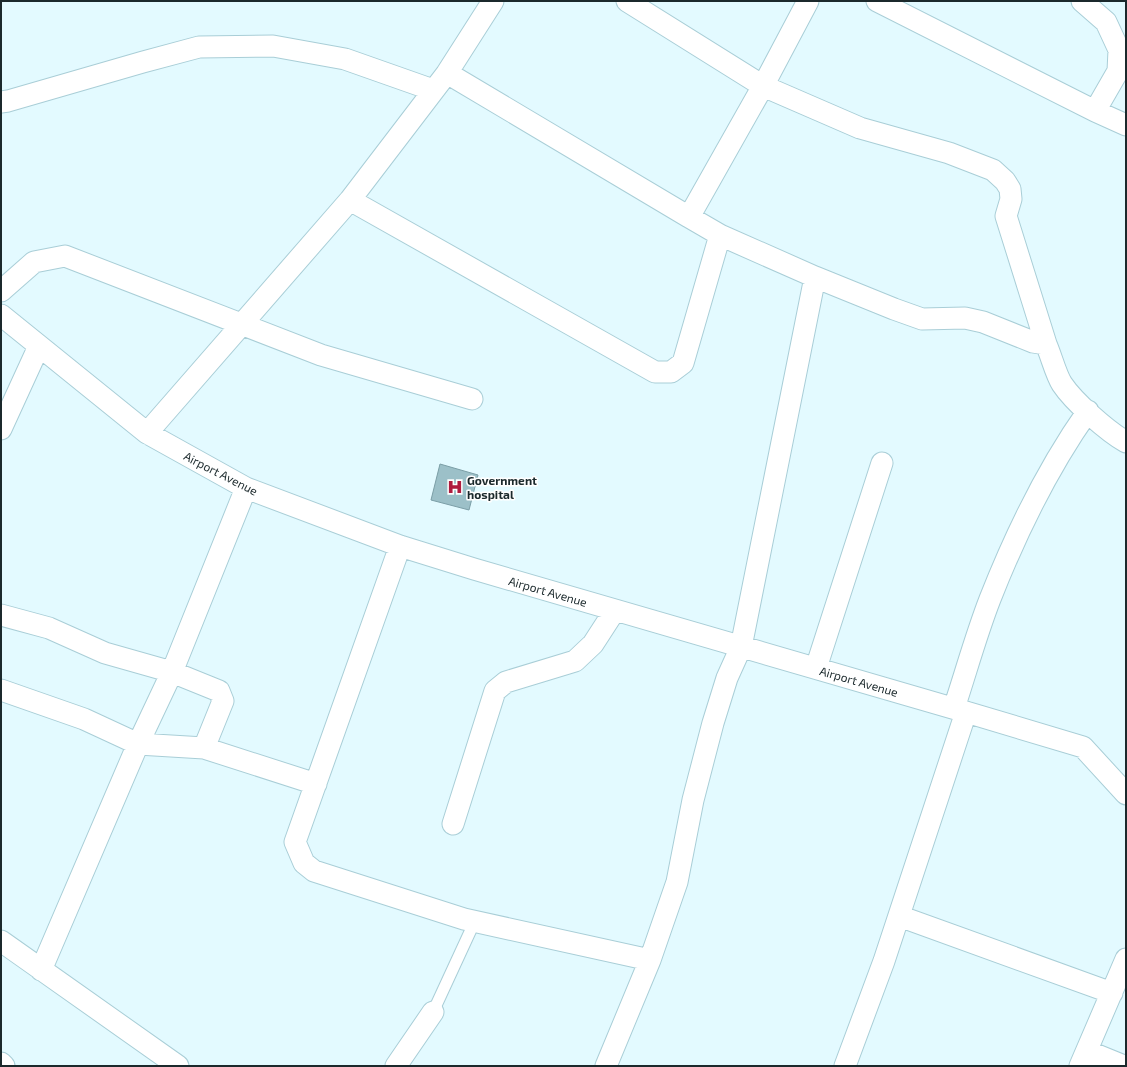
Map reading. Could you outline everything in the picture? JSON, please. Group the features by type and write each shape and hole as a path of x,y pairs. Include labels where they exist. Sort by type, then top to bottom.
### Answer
{"street":[{"path":"146,433 350,200 447,73 493,1"},
{"path":"627,1 763,86 860,128 949,153 993,170 1005,181 1010,189 1011,199 1006,216 1046,344 1061,383 1075,400 1114,436 1125,440"},
{"path":"690,217 763,86 808,1"},
{"path":"877,1 1095,111 1126,125"},
{"path":"1082,1 1106,22 1119,50 1118,71 1095,111"},
{"path":"1,102 199,47 273,46 345,59 434,90"},
{"path":"447,73 720,235 894,310 922,319 965,318 983,322 1033,342 1046,344"},
{"path":"350,200 655,372 671,372 683,363 720,235"},
{"path":"1,291 34,262 65,256 321,355 472,399"},
{"path":"606,1066 650,960 677,882 693,800 713,723 727,678 741,647 815,277"},
{"name":"Airport Avenue","path":"1,315 146,433 246,488 400,546 1083,747 1126,794"},
{"path":"1,429 39,346"},
{"path":"844,1066 884,961 899,916 960,710 990,600 1029,511 1054,463 1088,411"},
{"path":"816,668 882,463"},
{"path":"42,970 138,744 172,672 246,488"},
{"path":"400,546 295,842 304,862 314,871 474,921 650,960"},
{"path":"454,824 495,691 506,682 575,661 593,644 615,610"},
{"path":"1,615 49,628 105,653 172,672 219,691 222,694 223,701 204,748"},
{"path":"1,690 84,719 138,744 204,748 316,784"},
{"path":"899,916 1112,993"},
{"path":"1,941 178,1066"},
{"path":"1124,1066 1084,1058 1126,959"},
{"path":"396,1066 432,1012"}],"lane":[{"path":"432,1012 474,921"}],"building":[{"path":"440,464 478,475 469,510 431,500"}],"place":[{"name":"Government hospital","path":"455,487"}]}
